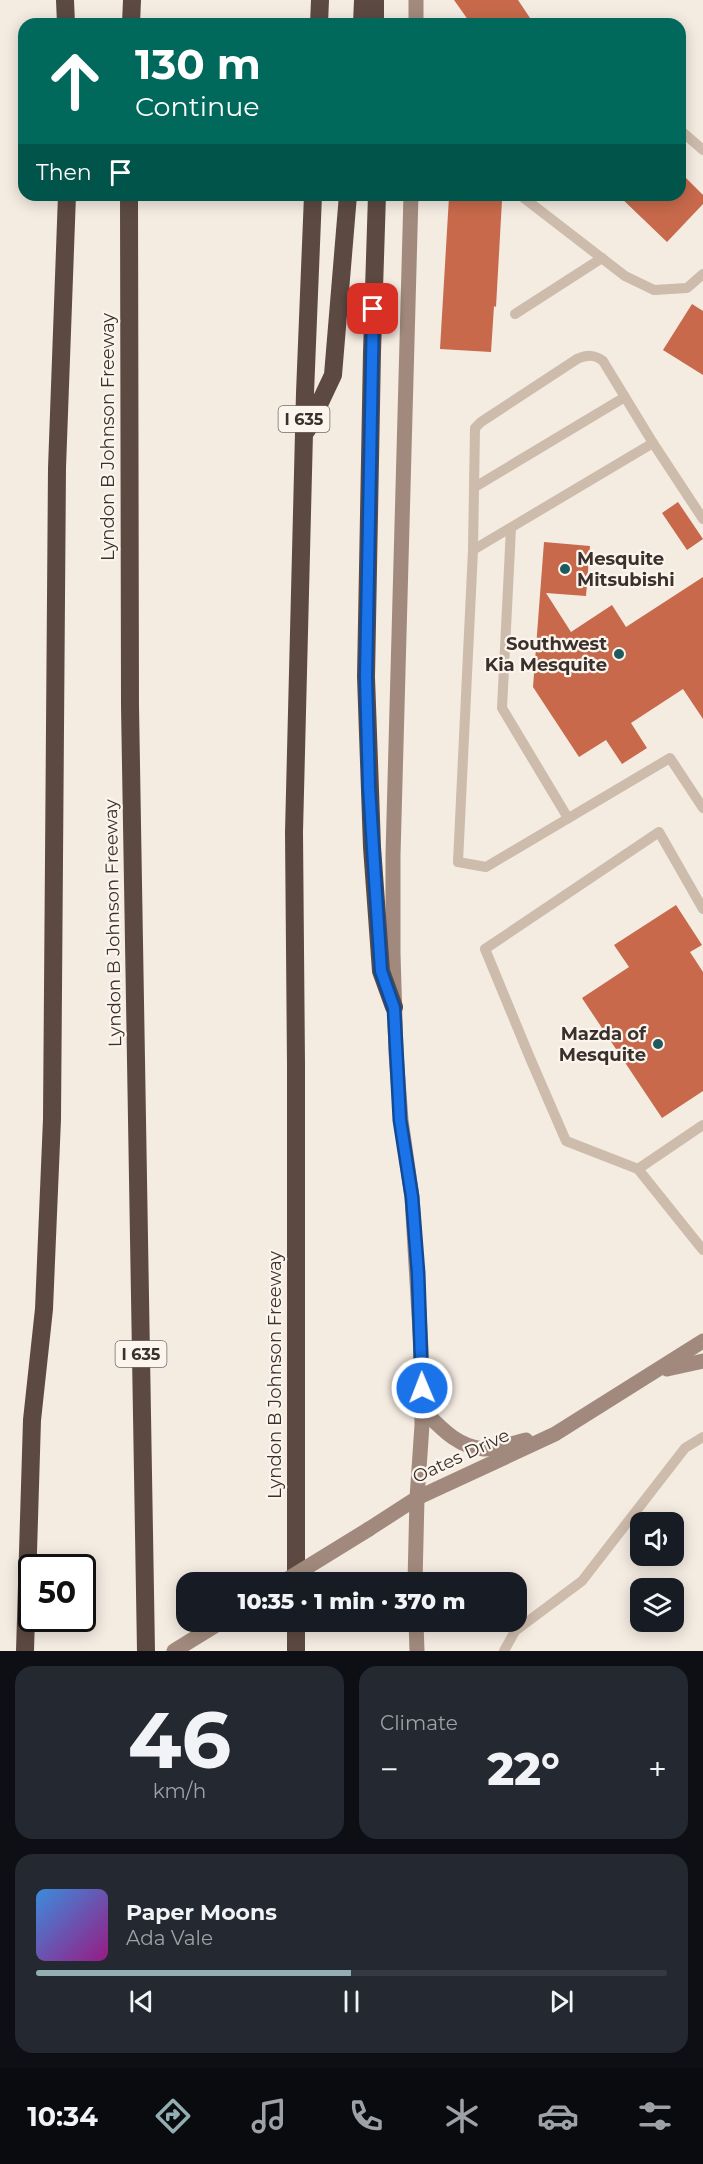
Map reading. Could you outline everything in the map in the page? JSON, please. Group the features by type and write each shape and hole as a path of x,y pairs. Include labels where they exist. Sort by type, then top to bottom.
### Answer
{"highway":[{"path":"65,0 66,18"},
{"path":"131,18 132,0"},
{"path":"319,18 320,0"},
{"path":"362,18 363,0"},
{"path":"375,0 375,18"},
{"path":"25,1651 32,1420 44,1309 52,1119 56,492 67,201"},
{"name":"Lyndon B Johnson Freeway","path":"129,201 132,911 137,1068 146,1651"},
{"name":"Lyndon B Johnson Freeway","path":"296,1572 297,1077 294,832 313,201"},
{"path":"304,438 333,375 348,201"},
{"path":"377,201 366,677 371,825 381,971 394,1008"},
{"path":"296,1632 296,1651"}],"main road":[{"path":"416,0 416,18"},
{"path":"411,201 393,855 394,1008 400,1120 412,1197 417,1262 422,1409 415,1572"},
{"name":"Oates Drive","path":"299,1572 417,1497 555,1434 703,1341"},
{"name":"Oates Drive","path":"658,1371 703,1361"},
{"path":"422,1409 445,1432 460,1442 485,1449 555,1434"},
{"path":"174,1651 205,1632"},
{"path":"416,1632 417,1651"}],"lane":[{"path":"686,135 703,150"},
{"path":"528,201 625,276 654,290 687,288 703,274"},
{"path":"515,314 602,258"},
{"path":"703,519 603,361 596,356 577,359 475,428 473,550 458,862 486,867 669,758 703,808"},
{"path":"475,487 626,398"},
{"path":"473,550 653,443"},
{"path":"511,528 502,708 568,818"},
{"path":"703,909 659,832 485,949 566,1141 639,1169 703,1250"},
{"path":"639,1169 703,1125"},
{"path":"504,1651 515,1631 582,1581 685,1448 703,1437"}],"building":[{"path":"454,0 518,0 530,18 467,18"},
{"path":"686,178 703,195 703,204 667,242 624,201 686,201"},
{"path":"449,201 502,201 491,352 440,349"},
{"path":"692,304 703,311 703,375 663,350"},
{"path":"678,502 703,539 687,550 662,513"},
{"name":"Southwest Kia Mesquite","path":"544,542 590,546 586,596 546,593 571,632 612,605 626,627 703,577 703,719 683,689 631,723 647,748 622,764 606,740 579,757 533,687"},
{"name":"Mazda of Mesquite","path":"676,905 702,945 690,952 703,972 703,1091 662,1118 582,998 629,967 614,945"}],"place":[{"name":"Mesquite Mitsubishi","path":"565,569"},
{"name":"Southwest Kia Mesquite","path":"619,654"},
{"name":"Mazda of Mesquite","path":"658,1044"}],"route":[{"path":"373,309 366,677 369,787 381,971 394,1008 400,1120 412,1197 418,1273 422,1388"}]}
